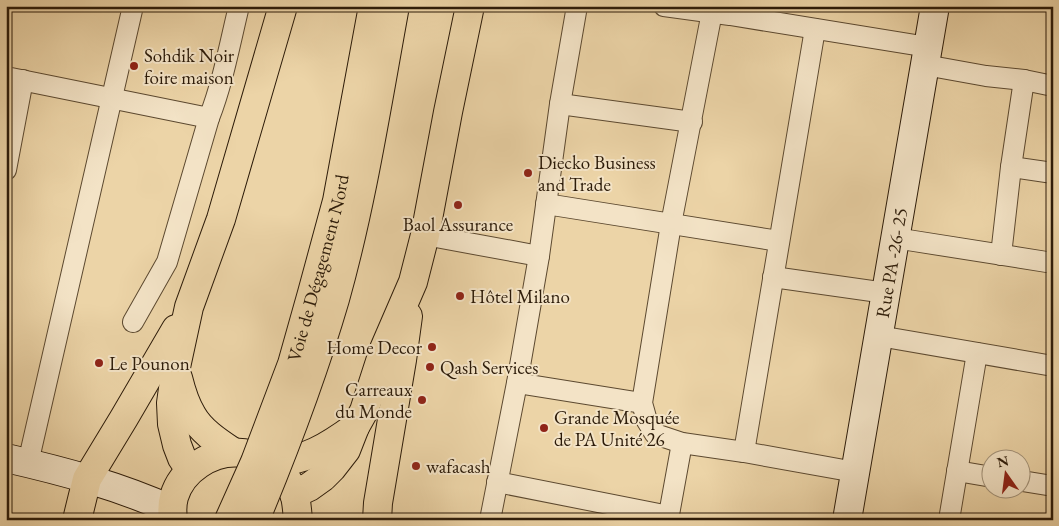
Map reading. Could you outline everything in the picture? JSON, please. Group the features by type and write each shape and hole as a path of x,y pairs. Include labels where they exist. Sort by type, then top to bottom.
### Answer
{"main road":[{"path":"187,474 172,424 171,403 176,366 188,307 221,219 284,6"},
{"name":"Voie de Dégagement Nord","path":"229,520 255,462 288,373 312,293 337,201 373,6"},
{"name":"Voie de Dégagement Nord","path":"255,520 278,467 335,299 358,206 395,6"},
{"path":"377,520 378,502 413,282 425,235 470,6"},
{"path":"300,510 309,487 332,468 346,450 364,411 384,349 413,282"},
{"path":"77,520 93,481 124,418 188,307"},
{"path":"176,366 180,386 192,415 205,431 233,452"},
{"path":"270,463 285,463 313,454 355,427"},
{"path":"172,515 174,497 179,485 187,474 208,458 233,452 246,453 270,463 288,482 300,510"}],"street":[{"path":"134,6 113,97 17,460 137,495 172,515"},
{"path":"133,322 167,262 221,79 239,6"},
{"path":"490,520 539,256 560,104 577,6"},
{"path":"664,6 724,11 815,29 927,56 986,76 1024,80 1053,86"},
{"name":"Rue PA -26- 25","path":"847,520 935,6"},
{"path":"724,11 692,122 671,224 642,403 647,421 655,434 682,443 855,472"},
{"path":"744,452 815,29"},
{"path":"6,170 14,78 209,118"},
{"path":"1001,255 1011,167 1024,80"},
{"path":"560,104 692,122"},
{"path":"1011,167 1053,173"},
{"path":"546,204 779,242"},
{"path":"425,235 539,256"},
{"path":"896,238 1053,263"},
{"path":"773,277 886,293"},
{"path":"878,336 1053,366"},
{"path":"949,520 977,353"},
{"path":"517,382 642,403"},
{"path":"497,482 668,518 682,443"},
{"path":"957,472 982,476"},
{"path":"93,481 135,486 163,484 187,474"},
{"path":"1032,483 1053,486"}],"place":[{"name":"Sohdik Noir foire maison","path":"134,66"},
{"name":"Diecko Business and Trade","path":"528,173"},
{"name":"Baol Assurance","path":"458,205"},
{"name":"Hôtel Milano","path":"460,296"},
{"name":"Home Decor","path":"432,347"},
{"name":"Le Pounon","path":"99,363"},
{"name":"Qash Services","path":"430,367"},
{"name":"Carreaux du Monde","path":"422,400"},
{"name":"Grande Mosquée de PA Unité 26","path":"544,428"},
{"name":"wafacash","path":"416,466"}]}
